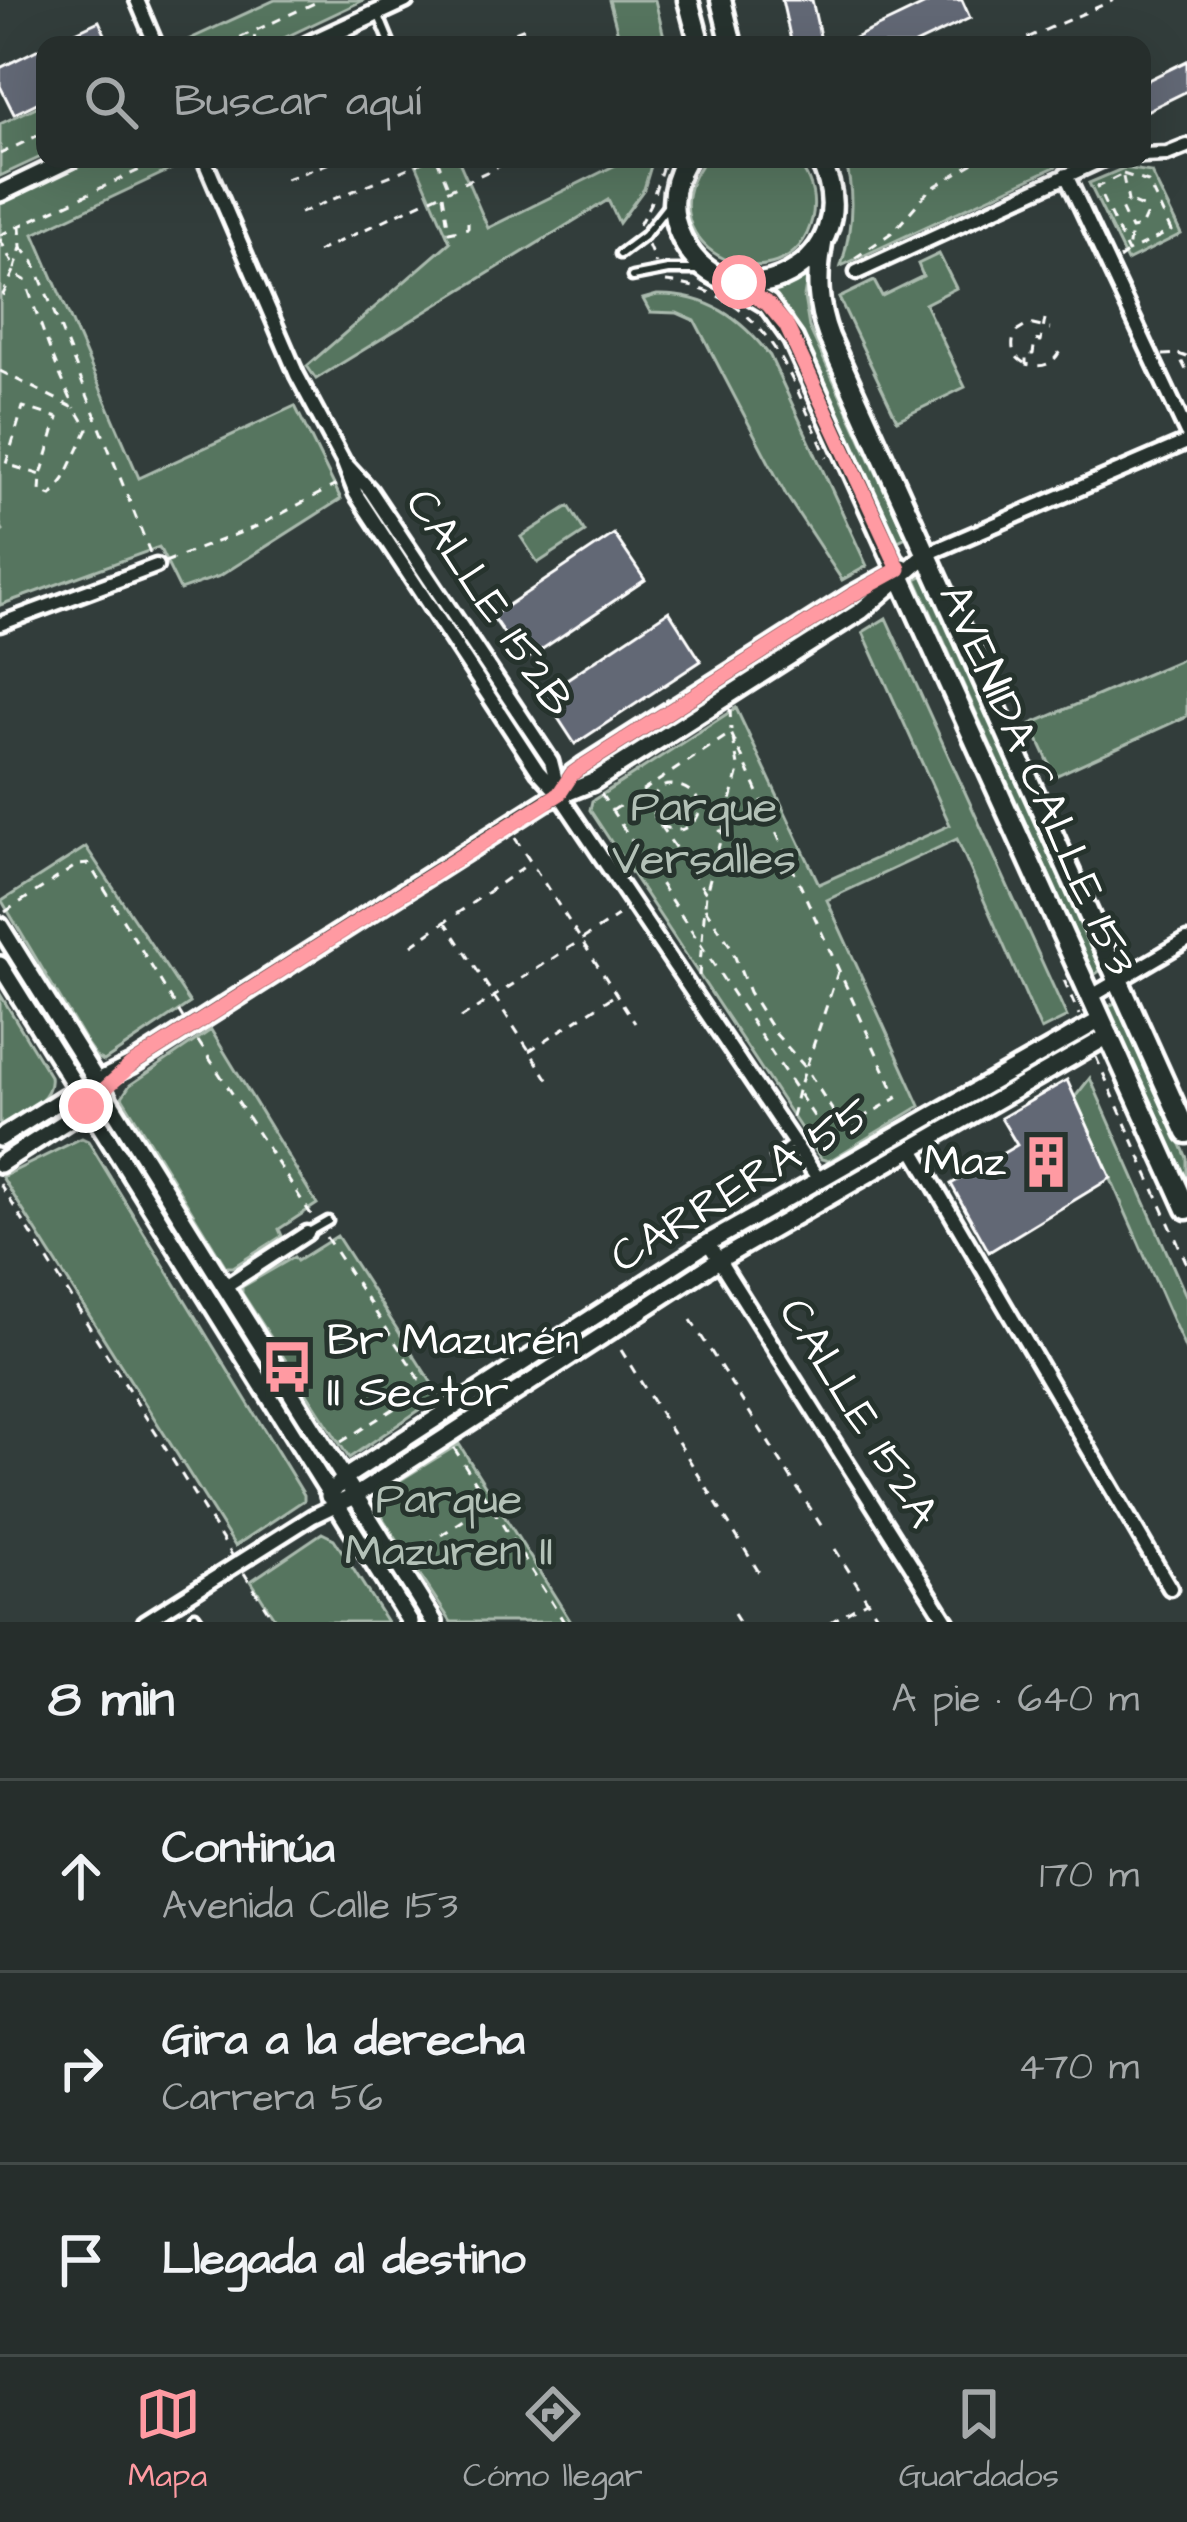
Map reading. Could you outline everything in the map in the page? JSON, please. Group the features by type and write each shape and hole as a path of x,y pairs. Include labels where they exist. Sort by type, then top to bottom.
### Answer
{"main road":[{"path":"688,0 698,36"},
{"path":"721,0 730,36"},
{"path":"672,194 678,168"},
{"name":"AVENIDA CALLE 153","path":"822,168 832,195 817,284 820,314 1187,1133"},
{"name":"AVENIDA CALLE 153","path":"672,194 677,230 685,246 718,275 768,304 786,325 1187,1209"},
{"path":"718,275 753,283 780,278 805,264 822,244"}],"street":[{"path":"137,0 152,36"},
{"path":"328,36 405,0"},
{"path":"1151,155 1187,146"},
{"path":"0,193 52,168"},
{"name":"CALLE 152B","path":"208,168 297,375 356,494 538,771 559,794 816,1175"},
{"path":"853,267 1082,168"},
{"path":"559,794 583,766 852,595 927,554 1187,438 1066,175"},
{"name":"CALLE 152B","path":"343,461 370,490 551,761 559,794"},
{"path":"0,624 155,566"},
{"path":"0,1138 82,1098 559,794 593,782 868,606 901,572"},
{"path":"2,920 98,1087 434,1622"},
{"path":"1092,996 1187,940"},
{"path":"0,965 410,1622"},
{"name":"CARRERA 55","path":"145,1622 313,1516 333,1500 344,1478 816,1175 1046,1051 1106,1027"},
{"name":"CARRERA 55","path":"333,1500 355,1496 719,1260 1055,1066 1106,1027"},
{"path":"1046,1051 1055,1066"},
{"path":"0,1164 76,1115 82,1098"},
{"path":"913,1148 1170,1588"},
{"path":"224,1287 313,1230"},
{"name":"CALLE 152A","path":"709,1243 947,1622"}],"lane":[{"path":"378,13 388,36"},
{"path":"620,254 656,223 672,194"},
{"path":"632,277 668,270 718,275"},
{"path":"775,1157 791,1138"},
{"path":"313,1230 328,1221"}],"path":[{"path":"244,36 322,0"},
{"path":"1032,36 1114,0"},
{"path":"504,36 532,25"},
{"path":"255,31 255,36"},
{"path":"0,154 36,136"},
{"path":"88,429 48,350 25,280 16,274 0,237 144,168"},
{"path":"286,179 316,168"},
{"path":"300,213 412,168"},
{"path":"438,168 449,190"},
{"path":"317,252 495,168"},
{"path":"638,224 674,168"},
{"path":"853,267 894,231 929,190 965,168"},
{"path":"1123,174 1128,201"},
{"path":"1123,174 1148,182 1171,231 1128,252 1097,187 1123,174"},
{"path":"443,194 448,232 467,230 468,214"},
{"path":"1128,201 1142,207 1146,216 1141,227 1131,229"},
{"path":"1128,201 1121,208 1131,229 1128,252"},
{"path":"0,301 21,247 20,225"},
{"path":"647,242 655,261"},
{"path":"21,247 34,262 155,566 260,525 349,478"},
{"path":"664,282 711,291 763,329 830,461"},
{"path":"1026,364 1026,354 1034,354 1046,325 1029,324 1012,339 1014,354 1026,364 1044,366 1060,352"},
{"path":"1187,357 1178,354 1187,373"},
{"path":"0,371 76,410"},
{"path":"41,475 3,463 22,406 58,418 41,475 40,492 51,496 88,429"},
{"path":"88,429 101,429"},
{"path":"698,996 706,893 739,771 729,696"},
{"path":"612,811 731,733"},
{"path":"731,733 897,1099 828,1137 816,1175"},
{"path":"593,782 828,1137"},
{"path":"706,893 655,818 652,808 660,790 681,785 691,790 722,832"},
{"path":"662,826 682,830 691,824 697,817 697,799"},
{"path":"514,837 635,1023"},
{"path":"412,945 530,862"},
{"path":"2,920 77,865 89,864 313,1230 443,1414"},
{"path":"704,907 731,947 749,992 806,1067 844,1129"},
{"path":"461,1018 618,916"},
{"path":"445,921 549,1081"},
{"path":"791,1138 797,1091 839,970"},
{"path":"530,1051 617,994"},
{"path":"1101,1069 1187,1264"},
{"path":"0,1184 275,1622"},
{"path":"691,1320 824,1530"},
{"path":"621,1350 760,1574"},
{"path":"335,1446 426,1388"},
{"path":"447,1437 563,1622"},
{"path":"404,1559 490,1504"},
{"path":"835,1549 880,1622"},
{"path":"831,1622 867,1600"},
{"path":"734,1614 739,1622"}],"green space":[{"path":"275,0 364,0 288,36 197,36"},
{"path":"609,0 655,0 664,36 619,36"},
{"path":"36,107 36,159 0,176 0,124"},
{"path":"74,168 174,168 34,234 139,478 295,406 341,499 220,576 180,590 159,547 0,605 0,203"},
{"path":"418,168 462,168 488,228 610,168 650,168 644,189 619,223 608,200 316,379 307,366 450,242"},
{"path":"701,168 801,168 813,194 812,219 798,247 776,262 750,266 724,259 703,243 690,220 689,192"},
{"path":"847,168 1052,168 841,266 848,240"},
{"path":"1124,168 1151,172 1181,234 1127,261 1089,183"},
{"path":"939,254 956,288 925,304 965,387 897,420 839,298 874,281 882,296 923,276 918,264"},
{"path":"805,273 809,327 906,537 898,541 796,325 763,292"},
{"path":"657,295 692,299 721,311 770,356 867,566 842,580 786,495 695,321 677,313 650,312 643,299"},
{"path":"569,506 585,532 538,563 521,537"},
{"path":"924,575 1101,970 1094,975 916,579"},
{"name":"Parque Versalles","path":"886,618 1067,1017 1041,1030 957,839 827,900 920,1106 829,1161 821,1159 590,810 592,801 736,708 819,884 950,825 863,632"},
{"path":"1187,657 1187,716 1055,776 1031,724"},
{"path":"86,847 190,1003 104,1061 87,1044 2,901"},
{"path":"0,994 50,1076 50,1085 41,1100 0,1125"},
{"path":"1117,1002 1187,1158 1187,1185 1107,1007"},
{"path":"211,1030 317,1204 279,1229 282,1236 233,1267 226,1267 122,1097 130,1085"},
{"path":"1090,1078 1187,1298 1187,1353 1075,1097"},
{"name":"Parque Mazuren II","path":"82,1138 304,1495 304,1500 235,1546 2,1177"},
{"name":"Parque Mazuren II","path":"337,1236 440,1396 349,1458 242,1293 242,1287"},
{"name":"Parque Mazuren II","path":"459,1444 571,1622 451,1622 384,1520 378,1504 381,1492"},
{"name":"Parque Mazuren II","path":"322,1533 334,1539 387,1622 277,1622 251,1581"}],"building":[{"path":"782,0 812,0 820,36 790,36"},
{"path":"934,0 962,0 970,18 932,36 859,36"},
{"path":"99,21 106,36 67,36"},
{"path":"36,50 36,103 14,114 0,86 0,68"},
{"path":"1187,61 1187,91 1151,109 1151,79"},
{"path":"614,534 645,580 523,662 492,616"},
{"path":"669,611 701,661 575,744 543,695"},
{"name":"Maz","path":"1067,1080 1111,1178 989,1252 951,1184 1017,1145 1001,1118"}],"place":[{"name":"Maz","path":"1046,1162"},
{"name":"Br Mazurén II Sector","path":"287,1367"}],"route":[{"path":"86,1106 131,1065 559,794 583,766 899,569 794,339 768,304 725,278 739,282"}]}
